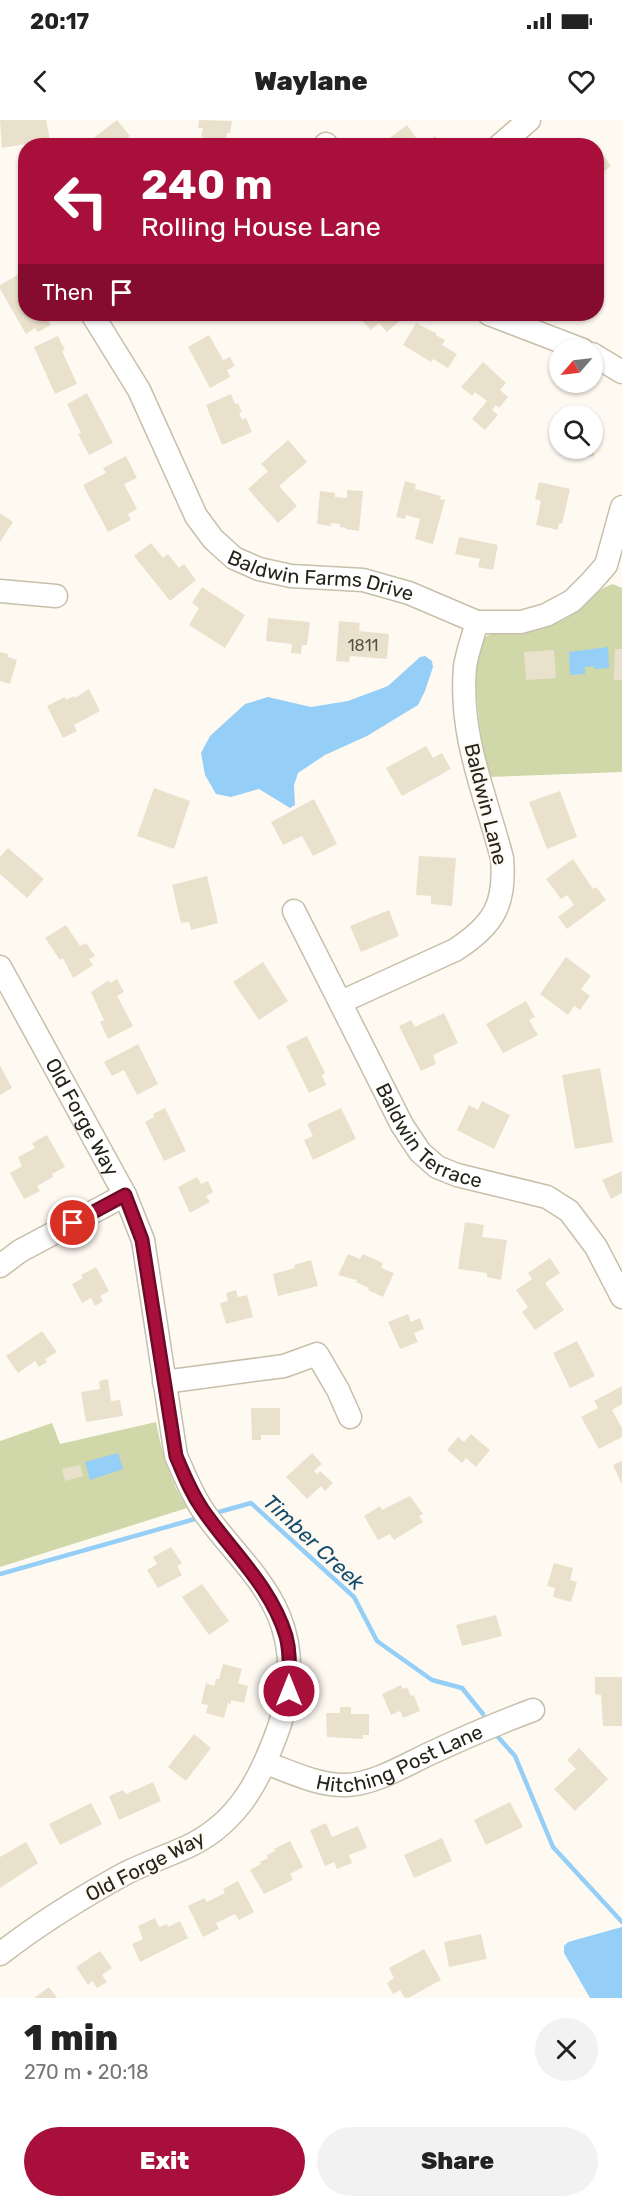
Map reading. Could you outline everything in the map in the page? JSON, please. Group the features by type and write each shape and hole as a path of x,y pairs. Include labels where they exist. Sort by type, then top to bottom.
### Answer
{"street":[{"path":"508,138 529,120"},
{"name":"Baldwin Farms Drive","path":"96,321 139,390 196,516 213,539 234,558 258,569 291,576 363,580 409,593 477,622 521,622 546,615 572,601 592,582 614,569 622,507"},
{"path":"507,321 554,339"},
{"path":"603,361 622,372"},
{"path":"0,591 56,596"},
{"name":"Baldwin Lane","path":"341,1002 455,950 471,940 489,920 501,899 502,858 473,762 466,717 465,666 477,622"},
{"name":"Baldwin Terrace","path":"294,911 402,1125 420,1152 437,1167 457,1175 547,1197 569,1211 596,1246 622,1297"},
{"name":"Old Forge Way","path":"0,967 8,1001 125,1195 142,1240 176,1456 202,1509 265,1591 278,1614 289,1653 289,1691 266,1763 248,1796 237,1809 210,1833 193,1844 133,1870 81,1897 0,1954"},
{"path":"0,1266 20,1251 125,1195"},
{"path":"164,1382 284,1366 317,1354 338,1390 350,1417"},
{"name":"Hitching Post Lane","path":"266,1763 334,1785 360,1783 386,1774 490,1725 533,1710"}],"green space":[{"path":"613,584 622,588 622,772 488,777 477,701 477,658 481,643 494,633 534,629 561,621 600,591"},
{"path":"156,1422 167,1466 187,1508 0,1567 0,1441 52,1423 60,1444"}],"water":[{"path":"608,647 609,668 585,667 585,674 570,675 569,652"},
{"path":"425,656 432,661 433,667 418,705 367,736 325,755 298,773 294,785 295,805 290,808 259,789 231,797 216,794 205,775 201,753 210,736 245,704 268,697 311,707 348,701 388,686 420,657"},
{"path":"118,1453 123,1469 90,1480 85,1462"},
{"path":"622,1927 622,1998 590,1998 564,1953 564,1946 568,1942"}],"building":[{"path":"0,120 46,120 50,138 18,138 18,145 2,148"},
{"path":"117,120 130,136 128,138 93,138"},
{"path":"199,120 232,121 230,133 227,133 226,138 201,137 203,128 198,128"},
{"path":"407,125 416,138 390,138"},
{"path":"604,156 611,166 604,172"},
{"path":"18,275 18,320 0,289 0,285"},
{"path":"18,321 48,321 51,325 38,332 35,328 26,334"},
{"path":"363,321 399,321 387,332 379,323 371,330"},
{"path":"416,323 436,333 445,340 442,345 457,354 448,368 433,359 431,362 403,345"},
{"path":"209,335 223,360 230,357 235,366 227,370 230,377 210,388 188,347"},
{"path":"58,336 65,350 62,351 77,384 55,394 34,347"},
{"path":"483,362 506,383 500,390 508,397 499,408 496,405 492,410 498,415 485,430 472,419 487,401 475,392 472,396 461,387"},
{"path":"87,393 113,443 89,455 67,404"},
{"path":"231,394 235,404 238,403 242,412 239,413 242,420 246,418 252,432 222,445 206,405"},
{"path":"288,440 307,462 279,486 297,506 278,523 248,489 268,471 261,464"},
{"path":"126,456 137,478 124,484 137,509 128,514 131,520 108,532 83,485 106,473 103,468"},
{"path":"405,481 416,484 415,489 441,496 440,499 445,500 433,544 415,539 420,519 406,515 405,519 396,517"},
{"path":"539,482 570,489 562,524 559,523 558,530 536,525 541,501 535,499"},
{"path":"347,490 363,491 359,531 340,527 340,524 331,523 331,526 317,524 320,491 335,493 335,497 347,498"},
{"path":"0,513 13,522 0,542"},
{"path":"459,537 498,545 493,570 478,567 480,559 455,554"},
{"path":"151,543 163,558 168,554 179,568 184,564 196,580 170,601 134,556"},
{"path":"202,587 245,615 225,648 189,625 199,608 192,603"},
{"path":"268,618 310,622 307,645 302,645 301,654 291,653 292,644 266,641"},
{"path":"339,621 360,623 359,631 389,634 387,659 350,656 349,662 336,661"},
{"path":"615,649 622,649 622,680 614,680"},
{"path":"554,650 556,678 526,680 524,652"},
{"path":"0,652 17,660 10,684 0,681"},
{"path":"89,689 100,711 74,725 77,731 63,738 47,706 65,697 66,700 74,696 75,698"},
{"path":"426,746 433,758 442,753 451,769 402,796 386,768"},
{"path":"154,788 190,801 174,849 137,836"},
{"path":"560,791 577,837 547,849 529,802"},
{"path":"314,799 337,844 313,856 302,836 283,845 271,822"},
{"path":"8,848 44,879 27,898 0,874 0,857"},
{"path":"419,856 456,858 452,906 431,904 431,896 416,895"},
{"path":"573,859 593,889 596,887 606,900 567,929 558,917 574,905 567,895 561,899 546,879"},
{"path":"207,876 218,923 191,930 189,922 181,923 172,885"},
{"path":"389,910 399,936 361,952 350,926"},
{"path":"66,925 80,946 86,943 95,956 89,959 93,965 73,978 63,958 60,960 45,938"},
{"path":"566,957 591,976 581,989 590,996 580,1010 574,1006 568,1015 540,994"},
{"path":"263,962 288,1001 259,1020 233,982"},
{"path":"117,979 124,992 117,996 133,1026 108,1039 100,1022 104,1020 91,992 109,980 110,983"},
{"path":"526,1001 535,1017 529,1020 538,1035 503,1053 486,1024"},
{"path":"444,1013 458,1043 433,1055 436,1064 421,1071 399,1026 411,1020 415,1027"},
{"path":"307,1036 325,1073 322,1075 326,1085 309,1093 286,1046"},
{"path":"138,1044 158,1084 137,1095 124,1070 112,1076 104,1062"},
{"path":"0,1065 12,1088 0,1095"},
{"path":"600,1068 613,1142 575,1149 562,1075"},
{"path":"482,1101 510,1115 494,1149 457,1130 469,1105 478,1110"},
{"path":"165,1108 186,1151 164,1161 145,1122 154,1117 153,1114"},
{"path":"341,1108 356,1139 313,1160 304,1140 313,1136 307,1124"},
{"path":"47,1135 65,1167 37,1186 40,1191 24,1199 10,1173 22,1166 18,1157 35,1148 32,1143"},
{"path":"622,1171 622,1193 611,1199 602,1180"},
{"path":"197,1177 201,1184 208,1181 213,1192 206,1196 210,1202 190,1213 178,1187"},
{"path":"465,1222 484,1225 482,1237 507,1240 501,1280 487,1277 487,1273 458,1269"},
{"path":"348,1254 360,1259 363,1254 383,1263 381,1268 394,1273 383,1297 368,1290 369,1288 356,1282 357,1280 338,1275"},
{"path":"550,1258 560,1273 545,1283 564,1310 535,1330 522,1312 528,1307 516,1290 532,1279 528,1273"},
{"path":"311,1260 318,1286 278,1296 273,1274 295,1268 294,1265"},
{"path":"96,1267 109,1291 100,1296 103,1301 95,1306 91,1298 82,1303 72,1284 83,1278 81,1275"},
{"path":"236,1290 238,1297 247,1295 253,1317 226,1324 220,1303 228,1301 226,1293"},
{"path":"408,1314 411,1322 420,1318 424,1329 414,1333 418,1342 400,1349 388,1322"},
{"path":"42,1331 57,1352 45,1359 47,1362 39,1367 35,1361 18,1373 6,1356"},
{"path":"577,1341 595,1376 570,1388 553,1353"},
{"path":"108,1379 111,1401 120,1400 123,1416 86,1422 81,1392 100,1389 99,1381"},
{"path":"622,1386 622,1404 612,1410 622,1428 622,1437 599,1449 581,1417 598,1408 594,1401"},
{"path":"251,1408 280,1408 280,1435 261,1435 261,1440 252,1440"},
{"path":"471,1434 490,1450 476,1467 466,1458 462,1463 447,1450 458,1437 464,1442"},
{"path":"312,1453 322,1464 314,1471 317,1474 320,1471 333,1483 325,1491 321,1486 307,1499 286,1477"},
{"path":"622,1461 622,1485 613,1465"},
{"path":"80,1465 83,1476 65,1481 62,1469"},
{"path":"410,1496 423,1514 419,1516 423,1522 394,1540 390,1534 378,1540 364,1516 380,1506 382,1510"},
{"path":"171,1547 182,1563 177,1566 182,1575 158,1588 147,1570 157,1564 153,1557"},
{"path":"554,1563 573,1568 570,1580 577,1582 571,1602 553,1597 555,1588 547,1586"},
{"path":"202,1584 229,1621 209,1635 182,1597"},
{"path":"496,1615 502,1636 462,1646 456,1625"},
{"path":"223,1664 242,1669 238,1683 248,1686 244,1703 231,1700 224,1718 206,1713 208,1705 201,1704 206,1683 214,1686 216,1679 219,1679"},
{"path":"595,1677 622,1677 622,1726 603,1726 601,1695 595,1694"},
{"path":"401,1685 403,1689 407,1687 411,1696 414,1695 420,1711 403,1718 400,1711 391,1715 382,1694"},
{"path":"340,1707 351,1707 351,1714 369,1714 369,1735 363,1735 363,1739 327,1737 326,1713 340,1713"},
{"path":"194,1734 211,1748 186,1781 168,1767"},
{"path":"579,1748 608,1779 575,1811 554,1789 576,1769 567,1760"},
{"path":"153,1782 161,1801 119,1820 109,1796 123,1790 126,1794"},
{"path":"510,1802 523,1827 486,1845 474,1820"},
{"path":"91,1803 102,1824 60,1845 49,1824"},
{"path":"326,1823 332,1837 358,1826 367,1848 349,1855 352,1863 337,1869 334,1862 325,1866 310,1830"},
{"path":"442,1838 452,1861 414,1878 404,1855"},
{"path":"290,1841 303,1867 290,1874 293,1880 264,1894 250,1870 268,1858 267,1855 275,1851 274,1849"},
{"path":"26,1842 38,1863 0,1888 0,1857"},
{"path":"238,1881 254,1912 239,1920 235,1914 216,1923 219,1929 203,1937 188,1906 204,1898 207,1902 225,1893 223,1889"},
{"path":"155,1918 159,1927 167,1924 168,1927 180,1921 188,1938 140,1962 132,1944 143,1939 138,1926"},
{"path":"481,1934 487,1959 449,1967 444,1942"},
{"path":"424,1949 441,1980 408,1998 405,1998 400,1990 393,1994 387,1983 394,1978 389,1968"},
{"path":"100,1951 112,1968 102,1975 107,1982 97,1988 92,1981 88,1985 76,1967"},
{"path":"49,1987 57,1998 34,1998"}],"waterway":[{"name":"Timber Creek","path":"219,1512 251,1503 354,1597 377,1641 432,1680 462,1688 483,1714"},
{"name":"Timber Creek","path":"0,1574 195,1519"},
{"name":"Timber Creek","path":"498,1737 515,1756 553,1847 622,1922"}],"route":[{"path":"73,1223 125,1195 142,1240 176,1456 202,1509 265,1591 278,1614 289,1653 289,1691"}]}
